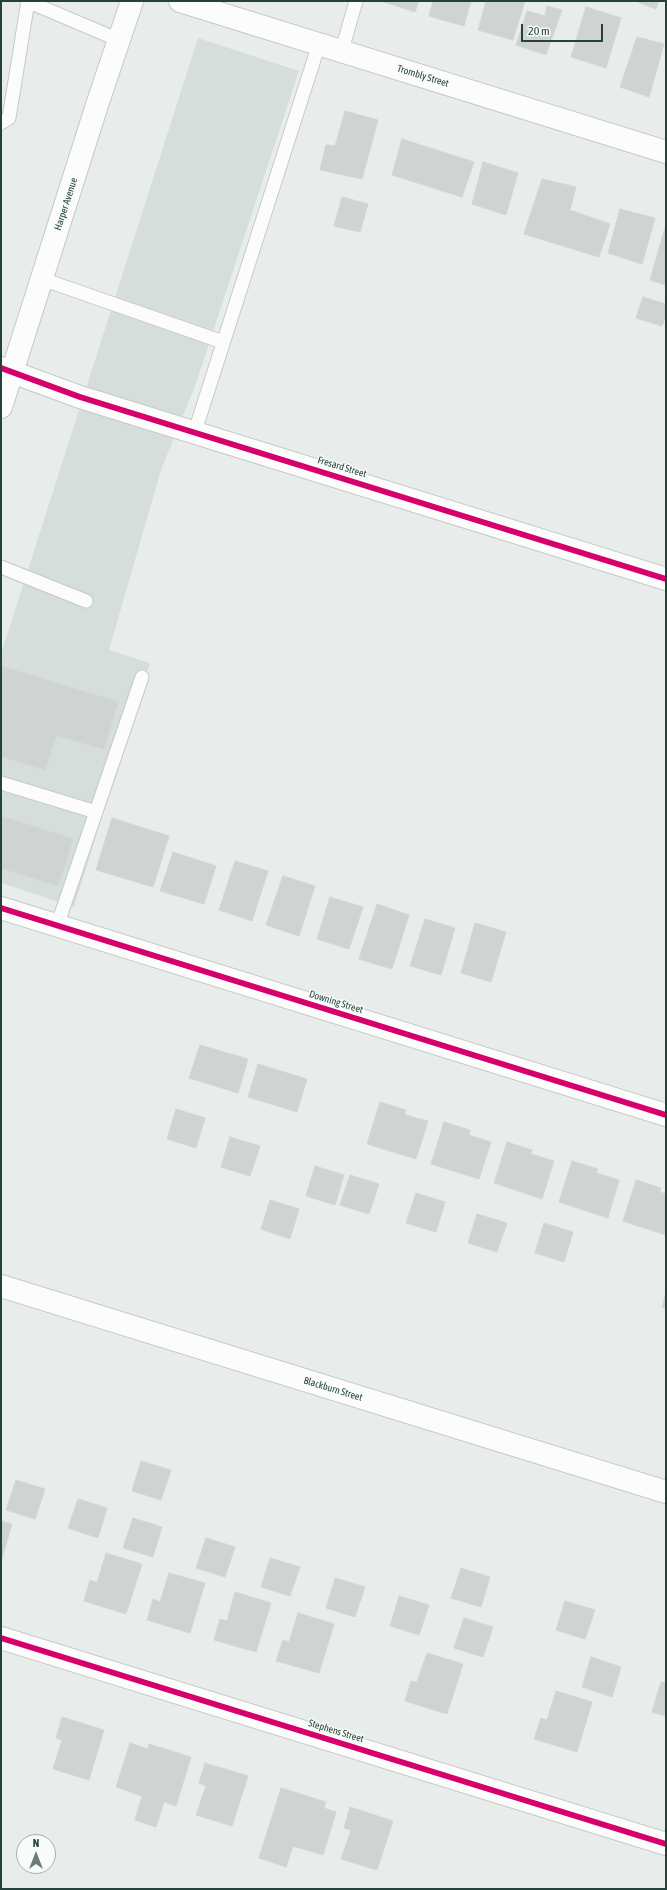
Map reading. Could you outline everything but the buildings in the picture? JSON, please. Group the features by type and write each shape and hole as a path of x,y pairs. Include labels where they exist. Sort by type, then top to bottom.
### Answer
{"street":[{"name":"Harper Avenue","path":"1,407 6,370 42,279 132,1"},
{"name":"Trombly Street","path":"180,1 342,50 666,152"},
{"name":"Fresard Street","path":"6,370 80,397 195,431 666,579"},
{"name":"Downing Street","path":"1,908 666,1115"},
{"name":"Blackburn Street","path":"1,1286 666,1492"},
{"name":"Stephens Street","path":"1,1638 666,1844"}],"lane":[{"path":"1,123 9,118 28,1 120,40"},
{"path":"342,50 356,1"},
{"path":"195,431 319,44"},
{"path":"42,279 223,342"},
{"path":"1,566 86,601"},
{"path":"57,926 142,677"},
{"path":"1,783 96,812"}],"shaded area":[{"path":"198,38 299,71 195,386 161,470 109,650 150,663 74,907 1,883 1,654"}],"cycle path":[{"path":"1,368 80,397 666,579"},
{"path":"1,908 666,1115"},
{"path":"1,1638 666,1844"}]}
